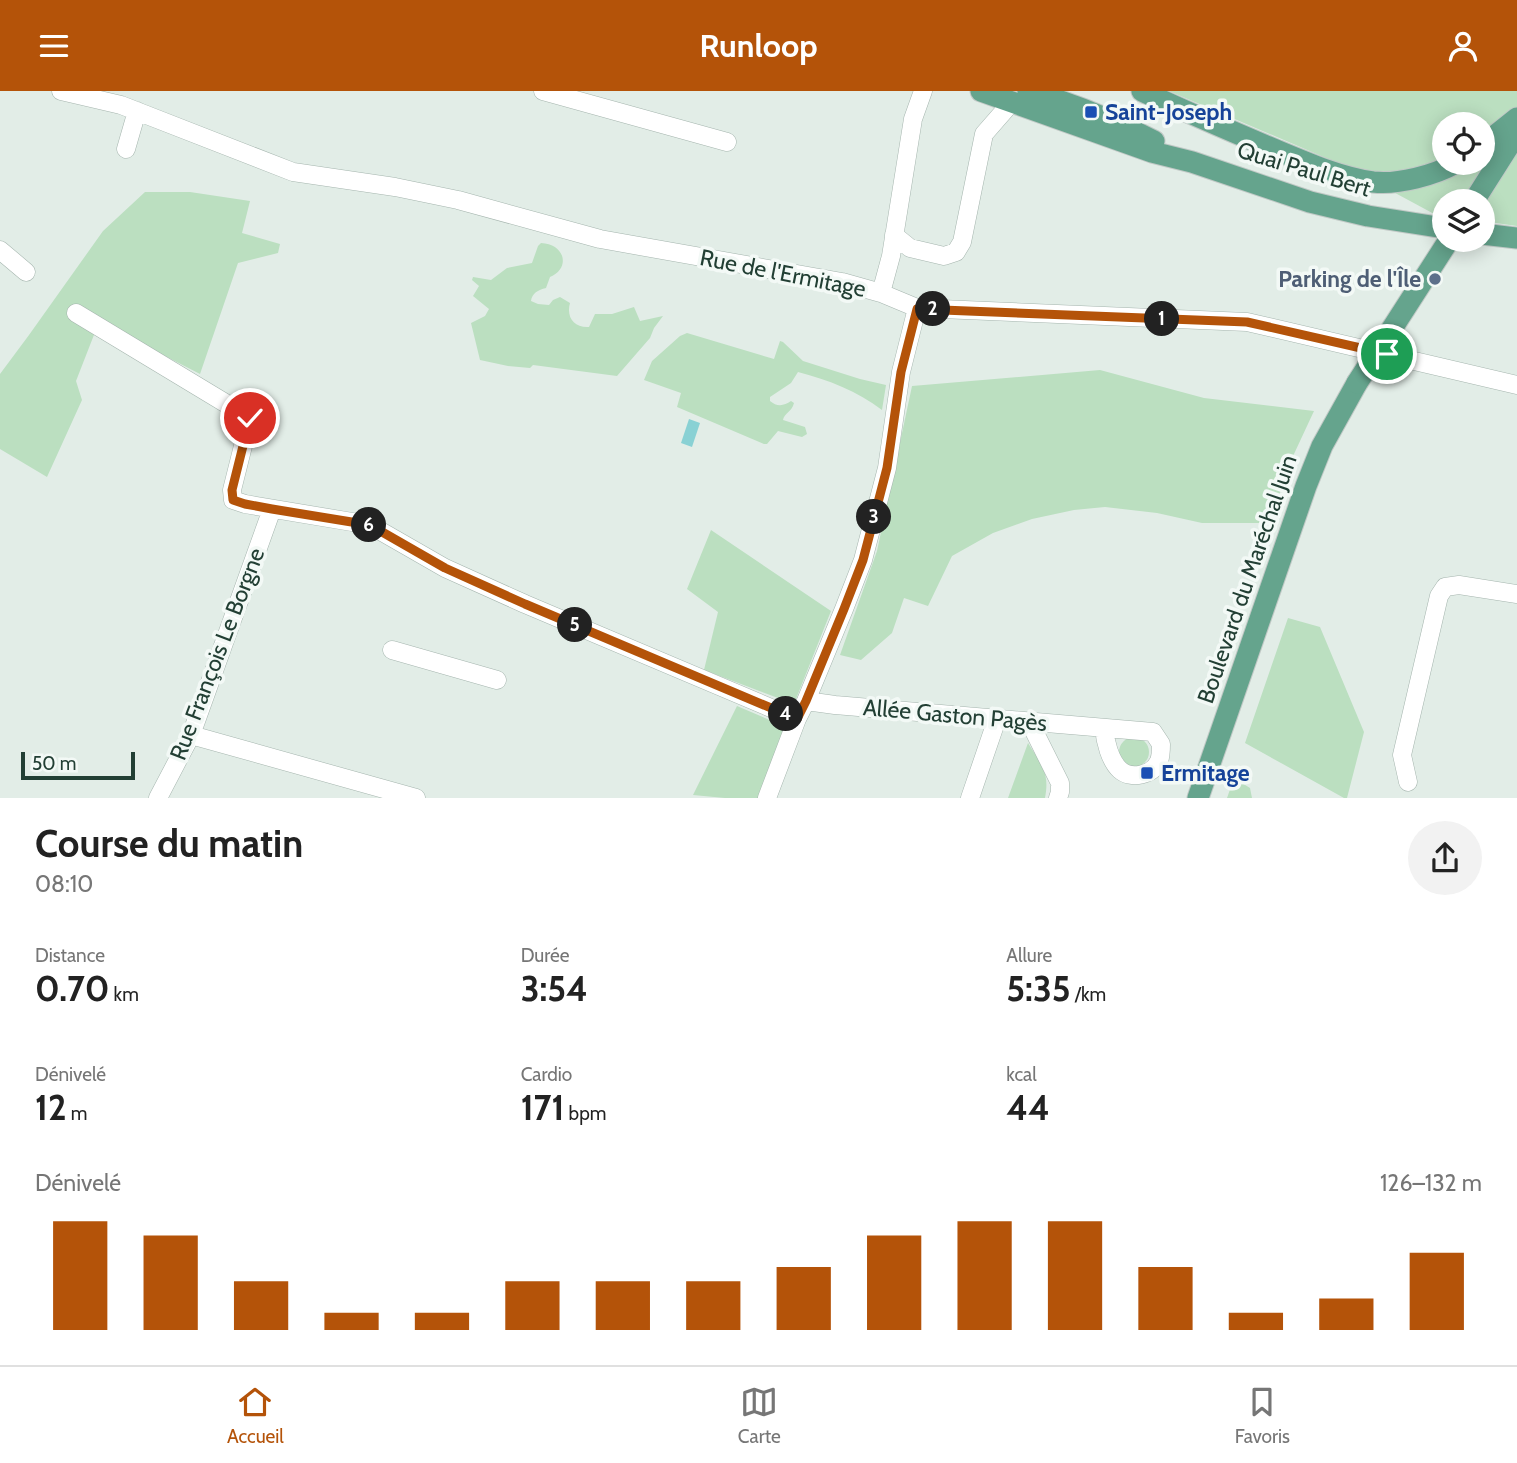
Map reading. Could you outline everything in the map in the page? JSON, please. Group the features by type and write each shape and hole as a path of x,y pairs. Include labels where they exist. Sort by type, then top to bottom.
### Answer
{"main road":[{"name":"Quai Paul Bert","path":"982,91 1019,95 1152,152 1192,162 1310,202 1368,216 1432,226"},
{"path":"1142,91 1310,164 1375,182 1409,180 1432,174"},
{"path":"1495,136 1517,118"},
{"path":"1482,189 1517,133"},
{"path":"1495,235 1517,238"},
{"name":"Boulevard du Maréchal Juin","path":"1198,798 1322,446 1357,383 1441,252"}],"street":[{"name":"Rue de l'Ermitage","path":"61,91 121,105 293,171 446,197 600,239 842,282 881,293 917,309 1247,322 1517,385"},
{"path":"543,91 577,95 727,142"},
{"path":"881,293 894,235 913,119 923,91"},
{"path":"894,235 910,248 944,256 956,252 962,242 984,134 1019,95"},
{"path":"126,149 137,111"},
{"path":"0,250 26,272"},
{"path":"767,798 863,560 887,468 901,372 917,309"},
{"path":"76,313 250,418 232,490 233,500 370,525 445,568 797,719"},
{"name":"Rue François Le Borgne","path":"158,798 191,735 272,509"},
{"path":"1408,782 1402,755 1439,596 1445,587 1459,585 1517,594"},
{"path":"392,650 497,680"},
{"name":"Allée Gaston Pagès","path":"806,701 1104,728"},
{"path":"970,798 998,719"},
{"path":"1029,721 1060,783 1058,798"},
{"path":"191,735 416,798"}],"green space":[{"path":"1169,91 1517,91 1517,226 1495,223 1495,189 1432,189 1432,213 1347,167"},
{"path":"145,192 190,192 250,201 242,233 280,244 278,253 238,263 200,374 99,322 76,381 82,400 47,477 0,449 0,374 103,231"},
{"path":"541,243 555,247 560,252 563,263 557,273 550,277 546,288 536,292 531,301 549,305 560,297 570,303 572,321 584,327 589,327 595,314 612,314 634,307 640,321 663,316 650,338 617,376 533,365 530,368 508,366 480,360 471,323 485,316 489,309 473,296 479,286 472,280 473,277 491,280 507,268 532,263"},
{"path":"687,333 774,359 780,341 783,342 803,361 886,385 882,410 842,387 798,372 791,383 770,397 770,401 778,405 791,401 794,403 783,420 805,427 807,434 802,437 778,431 764,444 677,407 681,393 644,380 652,361"},
{"path":"1100,370 1204,398 1314,411 1287,469 1271,523 1202,523 1157,513 1105,507 1032,519 993,533 952,556 928,606 904,598 892,633 861,660 840,655 877,551 912,386"},
{"path":"711,530 831,611 794,704 704,670 718,612 687,589"},
{"path":"1288,618 1320,627 1364,732 1347,798 1245,743"},
{"path":"737,706 786,727 759,798 693,795"},
{"path":"1134,737 1144,742 1149,752 1144,762 1134,767 1124,762 1119,752 1124,742"},
{"path":"1028,743 1045,775 1045,798 1008,798"},
{"path":"1234,778 1250,788 1252,798 1227,798"}],"water":[{"path":"689,419 700,423 692,447 681,443"}],"place":[{"name":"Saint-Joseph","path":"1091,112"},
{"name":"Parking de l'Île","path":"1435,279"},
{"name":"Ermitage","path":"1147,773"}],"route":[{"path":"250,418 232,490 233,500 370,525 445,568 797,719 863,560 887,468 901,372 917,309 1247,322 1387,354"}]}
